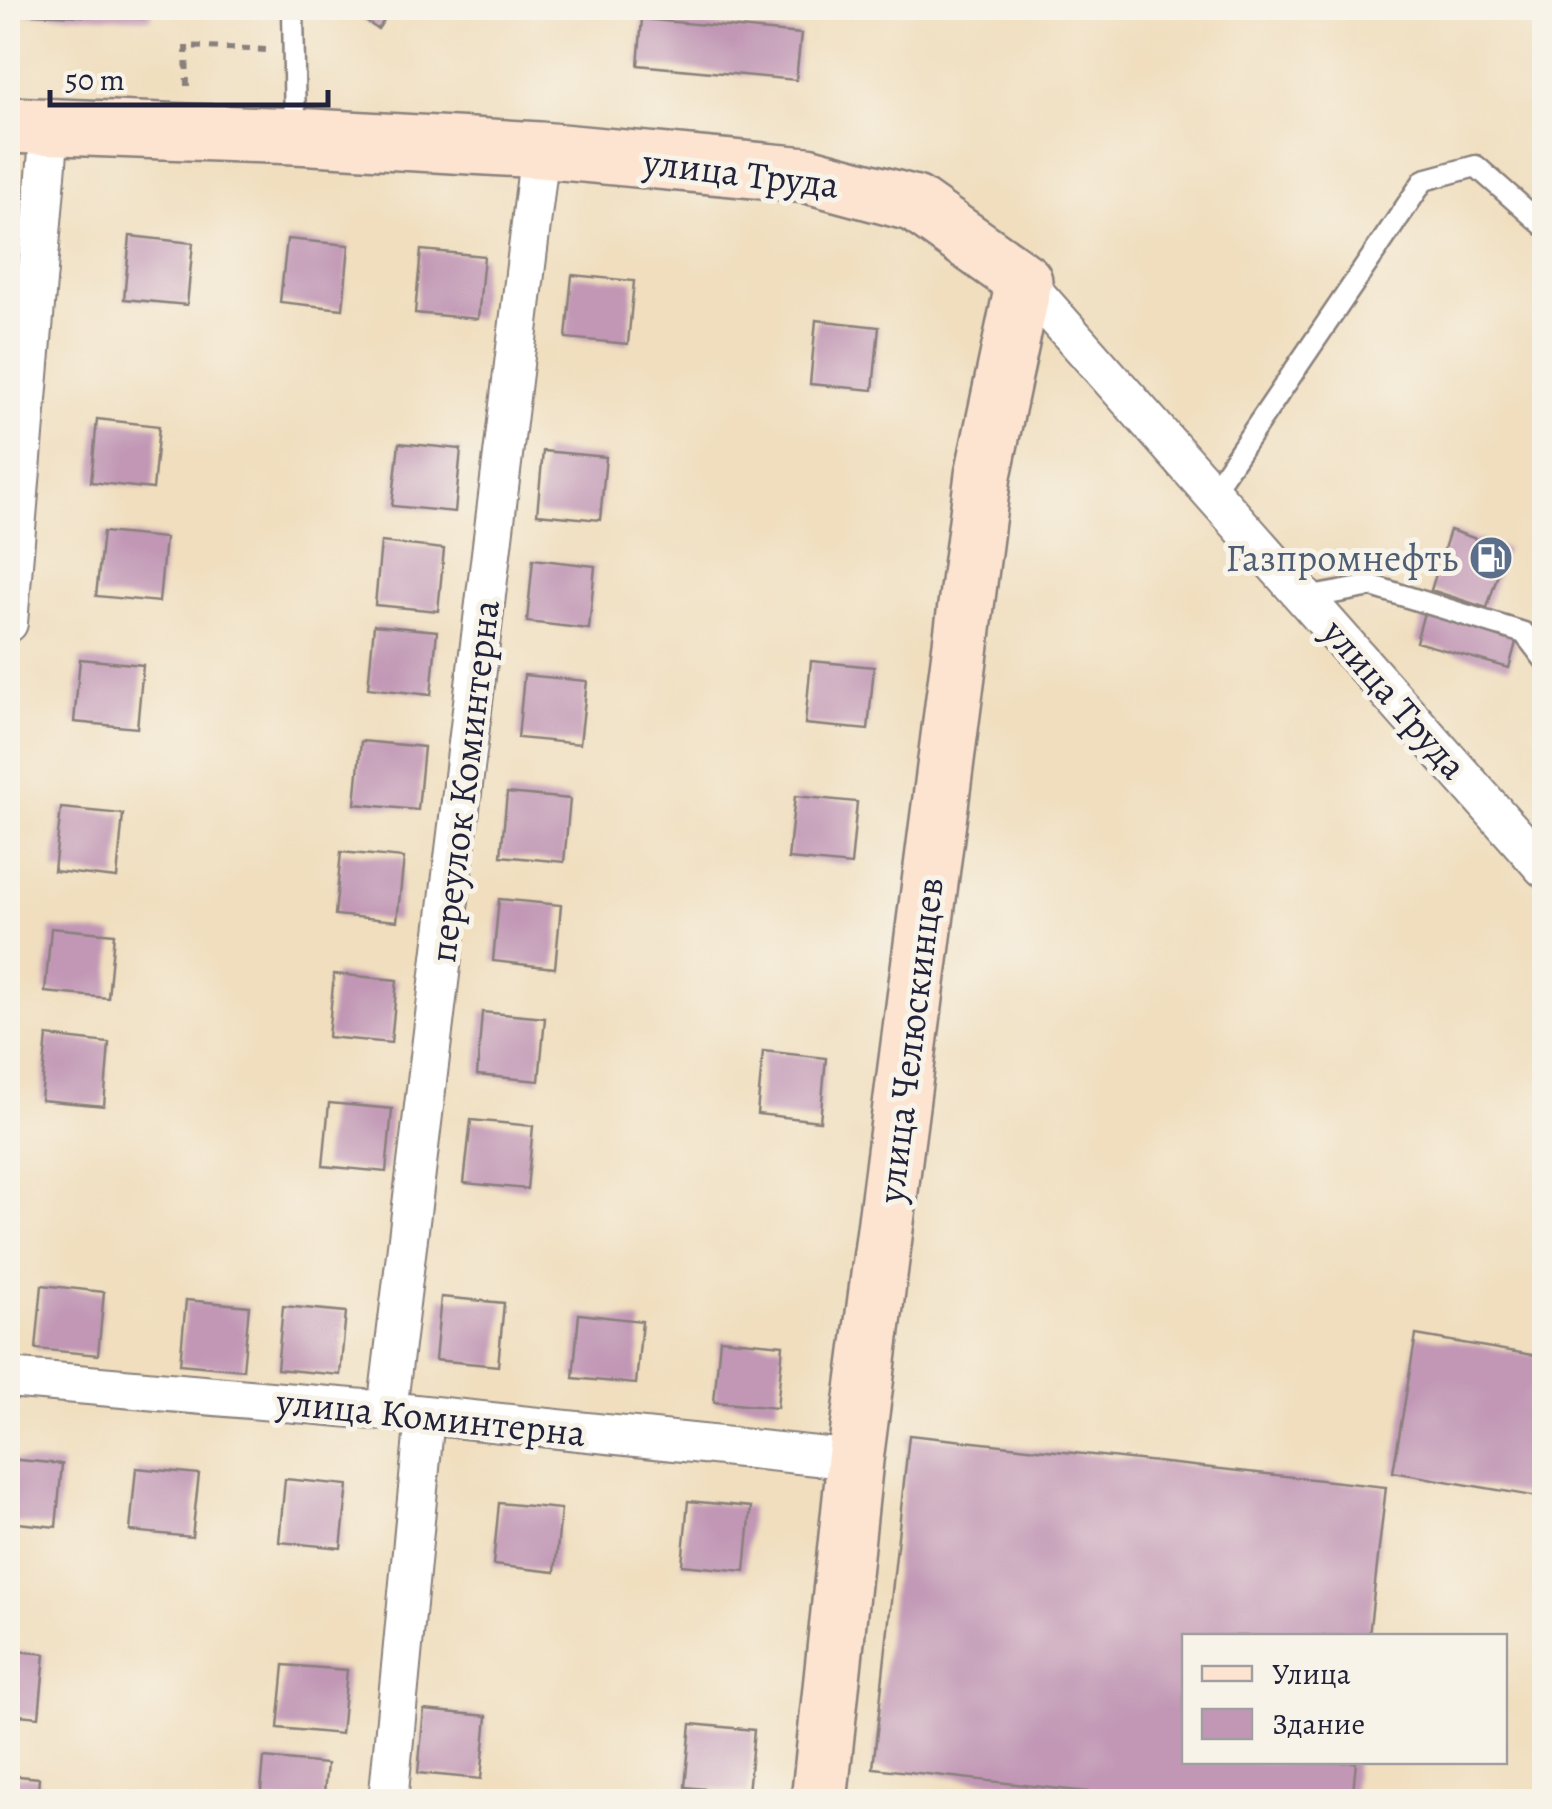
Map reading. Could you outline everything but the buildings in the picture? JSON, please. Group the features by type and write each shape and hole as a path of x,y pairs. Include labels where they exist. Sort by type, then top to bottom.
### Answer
{"street":[{"name":"улица Труда","path":"28,127 296,136 540,150 807,175 914,204 1024,281 1544,868"},
{"path":"8,623 28,127"},
{"name":"переулок Коминтерна","path":"387,1412 540,150"},
{"name":"улица Челюскинцев","path":"818,1802 855,1460 983,475 1024,281"},
{"name":"улица Коминтерна","path":"8,1378 855,1460"},
{"path":"388,1802 425,1416"}],"lane":[{"path":"293,8 296,136"},
{"path":"1212,492 1424,180 1476,166 1544,226"},
{"path":"1306,598 1372,586 1524,634 1544,659"}],"path":[{"path":"188,86 186,46 280,51"}],"place":[{"name":"Газпромнефть","path":"1491,558"}]}
